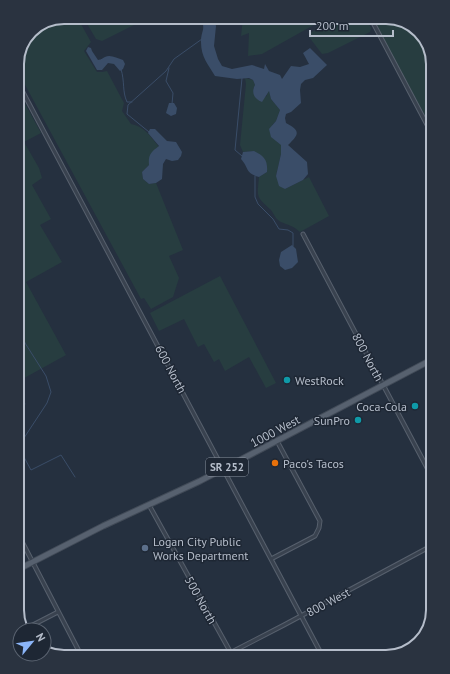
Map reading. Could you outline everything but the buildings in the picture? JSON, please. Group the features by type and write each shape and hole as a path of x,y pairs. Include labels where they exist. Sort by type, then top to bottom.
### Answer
{"main road":[{"name":"1000 West","path":"24,566 73,540 183,490 426,363"}],"street":[{"path":"374,24 426,123"},
{"name":"600 North","path":"24,94 319,650"},
{"name":"800 North","path":"303,234 426,466"},
{"path":"271,559 315,536 319,528 320,521 277,441"},
{"name":"500 North","path":"149,505 229,650"},
{"path":"24,546 78,650"},
{"name":"800 West","path":"237,650 426,549"},
{"path":"39,622 58,612"}],"green space":[{"path":"59,24 81,24 91,42 84,51 97,72 107,71 124,103 122,111 131,124 140,127 159,147 149,165 142,172 143,179 149,184 156,183 183,250 169,256 179,278 173,297 151,309 144,298 141,299 24,83 24,62 28,46 38,34 51,26"},
{"path":"87,24 136,24 102,41 96,39"},
{"path":"242,24 316,24 262,54 248,56 249,33 241,36"},
{"path":"326,24 369,24 371,28 370,32 328,53 322,54 309,37 310,33"},
{"path":"375,24 396,25 406,29 421,44 426,59 426,119"},
{"path":"245,78 253,80 255,85 253,89 266,97 269,90 271,99 280,110 276,121 272,125 277,142 281,144 281,154 276,176 285,189 309,177 329,216 300,232 278,220 260,199 258,193 259,177 267,172 267,165 254,151 243,152 240,145 246,84"},
{"path":"24,102 41,133 24,142"},
{"path":"24,142 39,168 42,178 32,185 51,219 40,225 62,262 26,282 66,355 24,378"},
{"path":"220,276 276,383 266,388 249,357 225,371 219,359 214,362 204,344 198,347 184,319 159,331 150,313"}],"water":[{"path":"215,24 214,46 222,66 232,69 252,65 264,69 265,64 269,71 280,75 282,79 291,66 300,67 309,64 303,53 310,48 327,65 313,78 305,80 301,84 301,103 291,112 286,114 285,118 286,123 294,128 297,133 288,145 307,162 308,174 303,180 285,189 279,186 276,176 281,154 281,145 271,137 269,129 276,121 280,110 271,99 269,91 262,102 255,97 253,93 255,85 253,80 249,78 237,79 215,76 202,52 201,38 203,25"},
{"path":"88,47 91,48 98,60 109,56 123,60 125,64 123,69 120,71 114,64 108,63 102,70 97,70 86,51"},
{"path":"169,103 174,103 177,108 176,114 171,116 166,113"},
{"path":"150,129 155,129 167,141 176,142 182,152 178,160 172,161 166,159 163,164 162,179 156,183 149,184 143,179 142,172 149,165 151,154 159,146 148,133"},
{"path":"254,151 265,159 267,164 267,172 259,177 249,172 241,159 243,152"},
{"path":"292,245 296,249 298,262 292,268 285,270 280,266 279,260 281,252"}],"waterway":[{"path":"149,132 127,114 128,105 166,71 174,59 202,39"},
{"path":"169,68 166,81 173,93 172,104"},
{"path":"121,69 125,98 127,102 132,102"},
{"path":"242,78 235,150 242,156"},
{"path":"255,176 255,197 258,204 273,219 279,229 288,230 293,233 293,246"},
{"path":"24,340 46,376 51,392 47,403 24,438"},
{"path":"24,457 31,470 61,455 75,477"}],"place":[{"name":"WestRock","path":"287,380"},
{"name":"Coca-Cola","path":"415,406"},
{"name":"SunPro","path":"358,420"},
{"name":"Paco's Tacos","path":"275,463"},
{"name":"Logan City Public Works Department","path":"145,548"}]}
